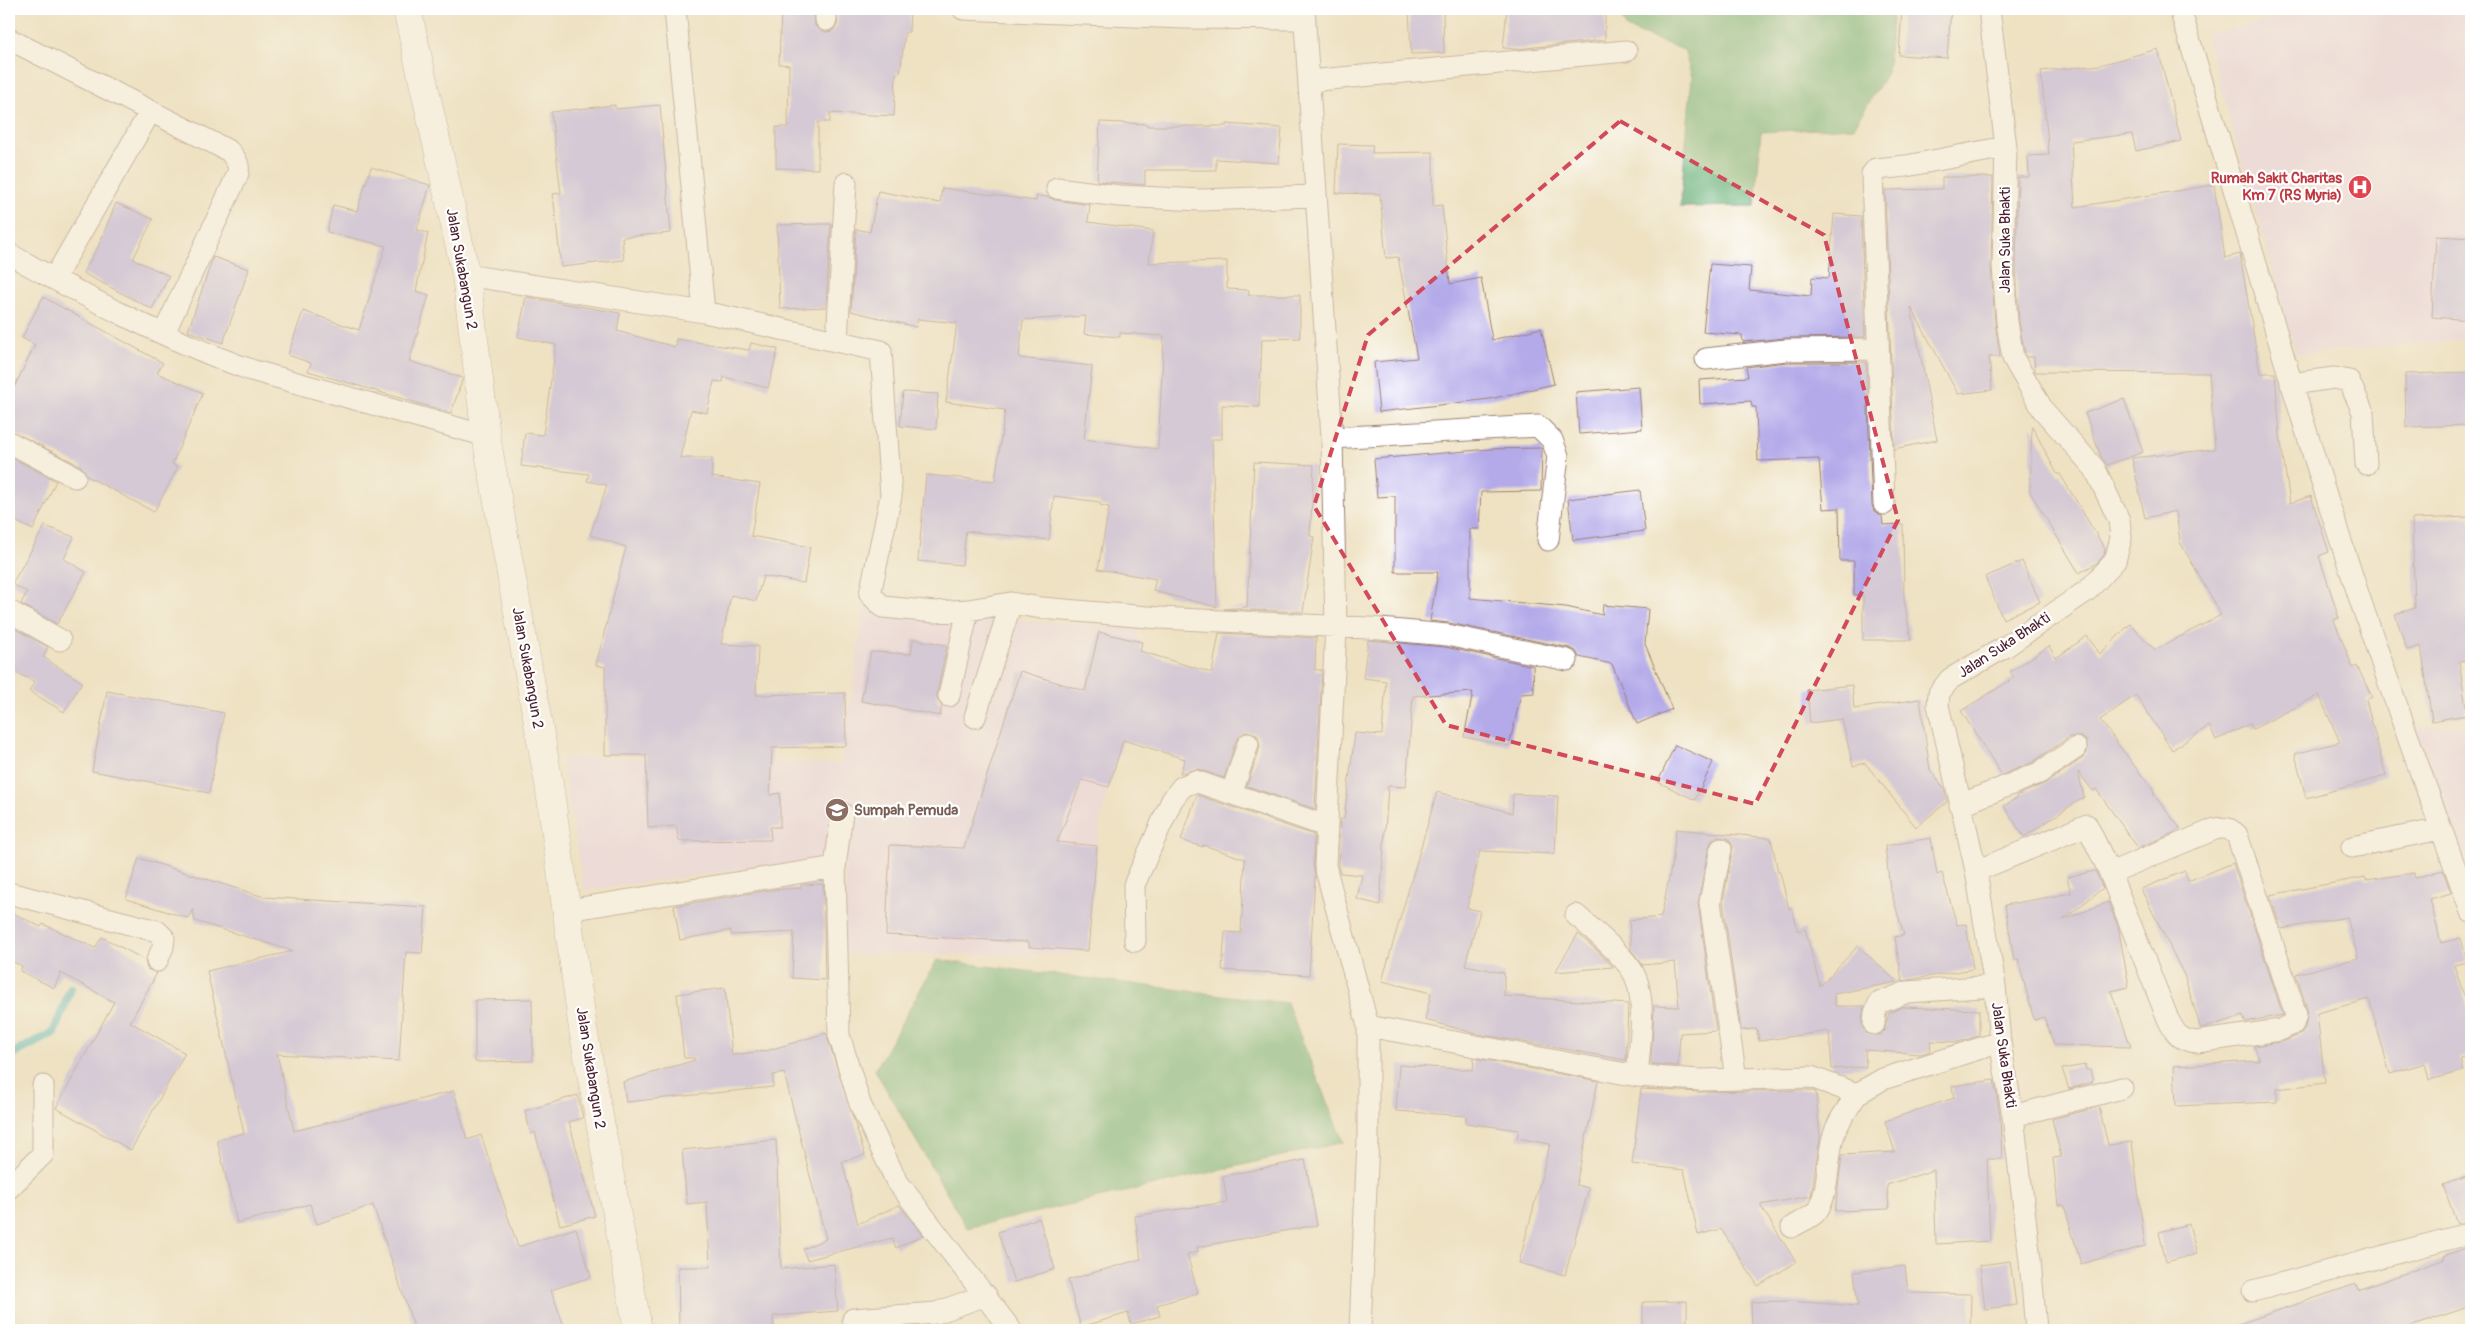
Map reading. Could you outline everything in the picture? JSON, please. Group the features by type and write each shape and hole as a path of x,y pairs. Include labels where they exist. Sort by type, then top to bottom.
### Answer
{"street":[{"name":"Jalan Sukabangun 2","path":"407,9 466,275 486,436 549,784 583,1029 638,1330"},
{"path":"675,9 704,312"},
{"path":"964,9 1184,18 1304,14 1332,438 1336,627 1325,866 1368,1026 1368,1140 1360,1330"},
{"name":"Jalan Suka Bhakti","path":"1989,9 2006,147 2003,265 2007,322 2013,358 2042,410 2095,469 2119,520 2121,538 2114,561 2088,590 2005,647 1950,679 1939,693 1940,720 1976,871 1995,986 2000,1042 2013,1116 2030,1260 2036,1330"},
{"path":"2180,9 2291,384 2349,566 2471,912"},
{"path":"9,39 228,152 234,158 239,169 164,333"},
{"path":"1309,81 1626,51"},
{"path":"54,279 150,112"},
{"path":"1884,504 1872,174 1874,170 2006,147"},
{"path":"837,341 846,183"},
{"path":"1057,188 1120,196 1200,200 1315,196"},
{"path":"9,254 54,279 164,333 250,370 486,436"},
{"path":"466,275 704,312 881,351 891,496 870,594 883,607 935,612 968,610 1011,603 1041,608 1142,616 1369,628 1447,635 1567,660"},
{"path":"1706,359 1786,350 1878,350"},
{"path":"2291,384 2334,378 2349,381 2363,412 2366,464"},
{"path":"1332,438 1538,426 1552,440 1558,456 1548,540"},
{"path":"9,442 75,477"},
{"path":"975,717 1011,603"},
{"path":"950,696 968,610"},
{"path":"9,611 60,640"},
{"path":"1232,792 1248,744"},
{"path":"1960,805 2039,773 2076,748"},
{"path":"1135,942 1134,884 1172,800 1182,787 1195,781 1232,792 1326,826"},
{"path":"842,813 835,867 839,1035 860,1104 896,1180 1011,1330"},
{"path":"1976,871 2087,825 2110,873 2168,1019 2180,1038 2187,1042 2197,1042 2280,1030 2293,1024 2296,1015 2237,835 2232,830 2226,827 2216,829 2110,873"},
{"path":"2352,847 2441,829"},
{"path":"1721,849 1710,902 1736,1079"},
{"path":"568,910 835,867"},
{"path":"9,893 158,931 164,938 163,947 157,961"},
{"path":"1576,915 1610,946 1635,976 1642,1011 1637,1076"},
{"path":"1874,1024 1875,1013 1879,1003 1892,996 1907,992 1995,986"},
{"path":"1368,1026 1637,1076 1700,1080 1811,1077 1857,1094"},
{"path":"1792,1227 1815,1213 1820,1207 1824,1197 1833,1138 1838,1121 1857,1094 1883,1079 2000,1042"},
{"path":"9,1188 44,1154 42,1086"},
{"path":"2013,1116 2122,1088"},
{"path":"2253,1292 2471,1234"},
{"path":"853,1319 936,1313 986,1295"}],"highlighted area":[{"path":"1620,121 1824,235 1898,520 1755,804 1446,725 1314,506 1368,335"}],"shaded area":[{"name":"Rumah Sakit Charitas Km 7 (RS Myria)","path":"2320,9 2471,9 2471,339 2296,354 2206,34"},
{"name":"Sumpah Pemuda","path":"864,609 1140,629 1074,955 843,954 846,856 584,890 561,757 841,764"},
{"path":"2471,723 2471,881 2417,729"}],"green space":[{"path":"1618,9 1893,11 1887,73 1854,127 1761,132 1755,206 1680,207 1692,77 1684,50 1626,28"},
{"path":"937,960 1287,1003 1343,1142 967,1228 875,1070"}],"building":[{"path":"781,9 814,9 815,26 826,32 832,31 837,26 838,9 910,9 909,32 905,32 900,73 896,73 894,116 830,113 830,122 818,122 818,169 776,168 776,127 788,127 789,65 779,64"},
{"path":"1409,9 1443,9 1444,53 1411,54"},
{"path":"1507,9 1605,9 1605,40 1516,49 1503,48"},
{"path":"1902,9 1951,9 1947,58 1899,55"},
{"path":"2158,49 2181,141 2136,151 2132,134 2071,141 2075,207 2214,185 2225,258 2240,254 2260,373 2275,373 2280,436 2290,503 2311,496 2329,552 2319,556 2339,618 2334,620 2353,668 2357,666 2372,697 2366,700 2386,776 2306,798 2295,754 2340,742 2319,695 2253,729 2250,724 2216,740 2209,726 2172,750 2136,695 2100,720 2180,828 2173,833 2138,848 2096,789 2093,791 2078,772 2084,797 2024,837 2004,806 2017,798 2016,796 2046,783 2083,758 2087,753 2087,741 2081,737 2069,737 2033,762 2002,775 1961,711 2014,678 2010,672 2049,646 2056,658 2087,636 2100,654 2130,624 2155,650 2221,615 2180,542 2176,511 2145,518 2132,458 2215,449 2209,373 2035,372 2034,357 2027,357 2025,354 2019,321 2016,265 2018,177 2029,177 2028,156 2049,155 2041,71 2100,65"},
{"path":"615,105 615,109 660,105 671,233 622,237 624,260 561,267 553,194 561,193 551,112"},
{"path":"1100,122 1147,124 1147,126 1227,126 1227,124 1282,128 1279,163 1216,159 1216,170 1145,170 1145,185 1097,181"},
{"path":"1338,144 1373,145 1372,153 1433,152 1433,206 1442,205 1450,284 1481,278 1492,340 1541,328 1554,384 1490,399 1379,412 1374,362 1417,358 1398,257 1386,258 1380,194 1336,193"},
{"path":"371,167 430,185 417,230 428,233 416,291 429,295 409,361 463,378 451,413 308,371 311,363 288,355 303,311 359,330 386,246 327,232 333,205 357,211"},
{"path":"1942,177 1993,177 1991,266 1995,323 2000,357 1989,357 1992,390 1958,394 1911,307 1937,440 1894,449 1885,190 1942,189"},
{"path":"942,188 1036,201 1037,196 1048,197 1055,200 1090,205 1088,222 1153,231 1149,263 1227,261 1227,289 1249,290 1248,295 1300,295 1300,338 1262,339 1259,407 1222,405 1222,439 1212,439 1217,607 1153,591 1156,579 1098,569 1109,507 1100,505 1100,502 1054,496 1049,540 966,531 962,565 918,561 926,475 995,481 1005,410 946,402 957,323 918,319 916,327 851,311 856,229 870,232 878,191 940,203","holes":["1086,316 1084,334 1120,337 1120,333 1164,336 1158,449 1084,439 1092,366 1019,358 1023,320"]},
{"path":"116,203 153,219 133,259 169,276 152,309 83,273 98,247"},
{"path":"1834,214 1861,216 1865,337 1786,338 1743,342 1742,335 1703,332 1710,264 1751,267 1749,290 1811,296 1812,277 1829,278"},
{"path":"831,224 826,307 780,309 777,225"},
{"path":"2436,236 2471,238 2471,320 2432,317"},
{"path":"213,257 249,269 223,343 188,331"},
{"path":"43,297 163,363 157,373 203,393 172,464 178,467 154,512 87,476 81,466 9,430 9,398 35,345 22,338"},
{"path":"526,297 620,313 617,331 675,347 676,339 749,350 751,343 778,349 768,388 724,377 723,382 714,381 707,413 691,410 680,458 712,458 712,477 760,484 751,536 810,547 804,583 763,576 756,601 731,595 721,644 758,646 756,695 845,693 846,746 772,748 770,795 780,793 780,827 770,827 771,840 679,841 676,826 648,828 646,755 605,755 605,667 596,665 626,547 590,535 607,485 587,481 589,474 521,466 525,433 543,435 556,345 518,337"},
{"path":"1787,362 1866,362 1872,505 1874,511 1882,516 1883,525 1903,524 1904,599 1911,640 1863,640 1863,595 1854,595 1854,561 1840,561 1839,508 1823,509 1819,459 1758,461 1756,407 1752,407 1751,401 1700,404 1699,380 1748,377 1746,367"},
{"path":"2471,372 2471,425 2406,427 2405,374"},
{"path":"1639,387 1642,429 1579,434 1576,392"},
{"path":"903,392 938,394 936,429 900,426"},
{"path":"2124,399 2143,452 2107,465 2101,457 2085,413"},
{"path":"2032,426 2057,474 2060,474 2105,549 2104,555 2097,563 2079,573 2030,492"},
{"path":"1542,448 1541,491 1481,492 1479,529 1470,529 1470,598 1566,607 1602,615 1603,605 1648,609 1645,644 1672,709 1637,724 1612,664 1579,657 1576,651 1570,648 1449,623 1430,621 1438,572 1395,572 1395,496 1377,497 1374,459 1490,449"},
{"path":"9,456 56,481 33,530 9,518"},
{"path":"1254,462 1314,465 1310,536 1314,537 1303,612 1224,609 1247,607"},
{"path":"1640,490 1645,531 1573,540 1568,499"},
{"path":"2471,517 2471,660 2459,661 2467,715 2432,721 2421,646 2407,650 2395,614 2415,608 2412,519"},
{"path":"45,526 74,537 64,559 86,572 57,624 21,604 27,592 12,584"},
{"path":"2022,561 2040,602 2003,619 1985,577"},
{"path":"10,626 48,647 43,657 82,682 64,712 29,691 35,682 9,669"},
{"path":"1099,632 1142,642 1140,651 1212,673 1219,633 1316,638 1315,670 1322,670 1315,809 1247,786 1260,747 1258,736 1252,732 1245,732 1236,740 1224,778 1198,769 1180,773 1185,759 1123,740 1109,787 1082,780 1057,842 1097,846 1088,951 1029,947 1029,942 886,935 890,845 964,848 1020,671 1085,691"},
{"path":"913,639 947,645 937,693 937,700 942,706 940,716 861,701 871,652 911,654"},
{"path":"1368,640 1445,647 1533,666 1534,693 1521,694 1509,746 1464,737 1473,692 1413,696 1406,787 1388,786 1380,905 1357,899 1362,875 1340,873 1338,865 1340,819 1344,819 1355,733 1382,735 1386,681 1363,678"},
{"path":"1852,685 1854,709 1920,699 1930,770 1944,788 1947,802 1916,827 1865,763 1853,766 1842,719 1810,723 1807,690"},
{"path":"107,691 224,713 209,793 92,771"},
{"path":"1675,745 1713,762 1695,800 1658,782"},
{"path":"1437,792 1512,813 1513,794 1558,796 1555,854 1480,851 1467,908 1480,911 1465,965 1504,973 1504,996 1628,1004 1626,1060 1478,1034 1425,1020 1431,993 1382,981"},
{"path":"1197,795 1314,835 1313,865 1315,876 1309,975 1222,970 1225,932 1241,933 1245,859 1181,840"},
{"path":"1676,829 1771,838 1778,872 1780,872 1789,909 1792,908 1798,931 1805,929 1820,986 1858,946 1897,982 1834,994 1835,1006 1864,1006 1862,1023 1867,1034 1880,1035 1884,1031 1889,1013 1902,1007 1979,1010 1979,1036 1958,1042 1931,1041 1930,1051 1921,1054 1865,1050 1866,1067 1832,1069 1829,1031 1759,1041 1757,1029 1741,1030 1723,902 1733,846 1729,839 1718,837 1712,840 1709,846 1698,903 1716,1031 1680,1033 1678,1066 1651,1064 1654,1006 1679,1007 1675,962 1643,965 1631,950 1629,920 1661,917 1673,858"},
{"path":"1931,838 1937,875 1942,873 1957,925 1966,924 1973,969 1902,981 1895,937 1904,935 1890,888 1885,846"},
{"path":"139,858 264,897 426,907 422,953 406,952 399,1061 277,1054 294,1131 454,1091 467,1140 481,1135 518,1247 576,1228 591,1277 551,1290 565,1330 415,1330 373,1205 317,1224 310,1204 237,1223 217,1140 244,1133 207,971 293,951 195,921 193,909 188,918 126,899"},
{"path":"2233,863 2283,1015 2245,1022 2243,1016 2201,1029 2184,975 2141,889 2185,871 2188,881"},
{"path":"2443,870 2451,893 2430,899 2441,943 2461,938 2467,962 2454,965 2471,1017 2471,1055 2460,1058 2463,1071 2429,1080 2425,1063 2390,1074 2369,999 2317,1013 2325,1083 2277,1089 2277,1102 2176,1106 2174,1066 2260,1061 2254,1046 2285,1041 2299,1035 2305,1028 2308,1012 2296,974 2358,958 2347,917 2281,929 2270,895 2365,877 2366,880 2414,873 2415,878"},
{"path":"2095,871 2103,888 2063,920 2108,902 2118,926 2129,987 2111,991 2131,1047 2054,1045 2044,1017 2034,1020 2018,959 2014,960 2005,905 2071,893 2067,877"},
{"path":"823,884 825,980 792,978 794,932 731,935 731,930 680,940 674,906 770,890 801,888 801,885"},
{"path":"9,911 41,927 43,924 95,948 102,937 145,960 147,969 157,973 130,1022 185,1053 131,1150 56,1108 114,1002 61,973 54,988 20,971 22,966 9,960"},
{"path":"1578,934 1600,953 1613,967 1555,972"},
{"path":"725,988 732,1055 766,1051 826,1033 865,1155 842,1161 858,1224 899,1205 923,1235 896,1248 892,1238 807,1260 803,1249 826,1239 784,1073 773,1075 773,1087 626,1102 623,1082 695,1060 695,1058 684,1058 677,994"},
{"path":"532,999 533,1061 475,1062 475,1000"},
{"path":"1474,1058 1598,1081 1576,1185 1589,1188 1565,1275 1519,1263 1550,1144 1517,1138 1519,1130 1466,1123 1466,1116 1396,1111 1399,1065 1473,1070"},
{"path":"2085,1065 2086,1070 2090,1070 2093,1082 2069,1089 2062,1069"},
{"path":"1994,1080 2000,1115 2002,1159 1987,1159 1990,1241 1936,1244 1934,1170 1887,1185 1889,1209 1835,1211 1842,1155 1895,1152 1885,1121 1954,1098 1952,1086"},
{"path":"1641,1089 1700,1092 1809,1090 1816,1092 1820,1138 1811,1196 1760,1205 1796,1262 1758,1286 1721,1229 1698,1235 1684,1170 1632,1164"},
{"path":"578,1095 583,1118 569,1122 595,1216 560,1225 535,1132 531,1134 525,1111"},
{"path":"2099,1107 2108,1145 2132,1142 2145,1246 2081,1264 2064,1205 2058,1205 2053,1158 2061,1157 2052,1119"},
{"path":"776,1140 781,1269 834,1264 838,1311 773,1316 774,1330 679,1330 678,1267 710,1267 707,1202 687,1204 682,1150"},
{"path":"1305,1160 1317,1225 1197,1247 1198,1252 1187,1254 1198,1293 1157,1305 1160,1316 1131,1324 1128,1313 1081,1327 1068,1280 1141,1259 1135,1216 1227,1202 1223,1176"},
{"path":"2471,1175 2471,1221 2457,1224 2443,1185"},
{"path":"1039,1218 1055,1269 1014,1282 998,1232"},
{"path":"2189,1224 2197,1254 2166,1262 2159,1232"},
{"path":"2471,1246 2471,1306 2401,1330 2230,1330 2230,1327 2356,1284 2358,1290 2445,1259 2444,1256"},
{"path":"2010,1261 2016,1305 1985,1309 1980,1265"},
{"path":"1905,1266 1908,1293 1971,1294 1970,1330 1752,1330 1751,1302 1789,1301 1858,1306 1854,1272"},
{"path":"1687,1301 1687,1330 1643,1330 1643,1302"}],"waterway":[{"path":"9,1056 54,1032 71,988"}],"place":[{"name":"Rumah Sakit Charitas Km 7 (RS Myria)","path":"2360,187"},
{"name":"Sumpah Pemuda","path":"837,810"}]}
